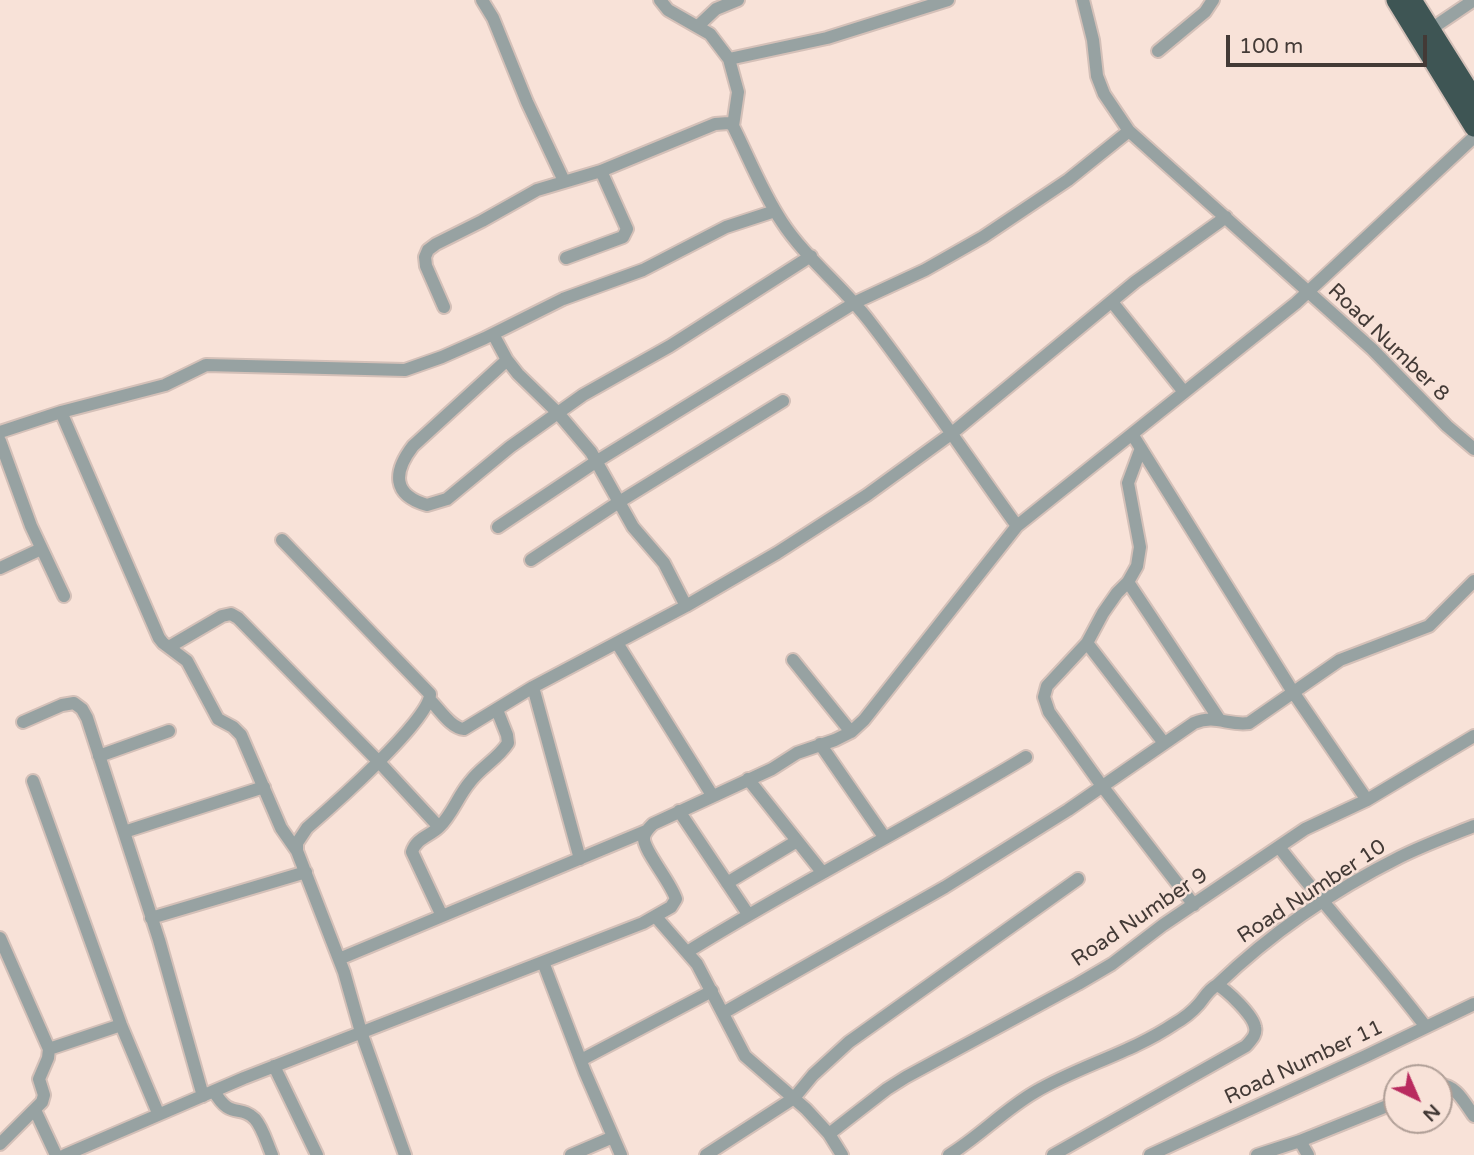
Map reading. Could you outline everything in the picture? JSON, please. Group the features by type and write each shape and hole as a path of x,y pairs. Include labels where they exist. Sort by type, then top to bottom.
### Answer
{"highway":[{"path":"1396,0 1474,127"},
{"path":"1412,0 1474,99"}],"street":[{"path":"482,0 494,18 527,102 564,181"},
{"path":"660,0 668,10 710,34 729,59 738,92 733,126 775,211 798,244 856,302 919,384 1017,526"},
{"path":"698,26 716,9 738,0"},
{"path":"729,59 827,38 948,0"},
{"name":"Road Number 8","path":"1083,0 1093,40 1097,76 1104,94 1129,131 1372,349 1447,426 1474,449"},
{"path":"1157,51 1205,12 1213,0"},
{"path":"1431,29 1474,0"},
{"path":"444,307 426,266 425,257 428,250 436,244 524,196 601,171 715,124 724,122 733,126"},
{"path":"498,527 597,461 856,302 925,270 983,237 1068,180 1129,131"},
{"path":"339,959 646,831 653,824 772,769 797,753 850,732 876,707 1017,526 1307,293 1474,136"},
{"path":"566,258 624,237 627,233 601,171"},
{"path":"0,432 61,412 165,386 205,365 405,370 442,357 563,299 670,258 726,227 775,211"},
{"path":"430,700 458,729 472,726 533,687 686,606 777,553 867,495 951,434 1135,282 1226,217"},
{"path":"507,360 405,456 399,468 399,479 401,488 408,496 428,505 447,499 557,412 670,346 811,256"},
{"path":"1112,302 1184,392"},
{"path":"493,334 507,360 557,412 597,461 642,539 670,573 686,606"},
{"path":"531,560 783,401"},
{"path":"61,412 159,638 187,661 218,719 241,735 281,828 297,851 339,959 361,1032 405,1155"},
{"path":"1132,434 1293,692 1367,800"},
{"path":"0,441 41,549 64,596"},
{"path":"1141,448 1128,483 1140,547 1137,566 1087,643 1050,682 1044,697 1049,712 1102,786 1194,905"},
{"path":"282,540 430,694 430,700 391,749 301,835 297,851"},
{"path":"0,568 41,549"},
{"path":"723,1013 945,887 1194,723 1205,718 1219,719 1235,725 1249,723 1340,660 1429,626 1474,581"},
{"path":"1128,582 1219,719"},
{"path":"169,647 222,616 230,614 238,618 439,827"},
{"path":"617,643 712,795"},
{"path":"1087,643 1164,743"},
{"path":"793,660 850,732"},
{"path":"533,687 580,859"},
{"path":"23,722 62,705 74,703 88,718 209,1093 225,1107 248,1114 254,1119 272,1155"},
{"path":"442,916 412,852 414,844 439,827 469,783 508,743 497,710"},
{"path":"99,756 169,731"},
{"name":"Road Number 9","path":"829,1134 887,1089 1112,964 1305,829 1367,800 1474,736"},
{"path":"820,744 885,838"},
{"path":"687,952 748,914 941,808 1026,757"},
{"path":"748,779 822,872"},
{"path":"33,781 121,1025 159,1114"},
{"path":"124,832 264,787"},
{"path":"679,811 748,914"},
{"name":"Road Number 10","path":"949,1155 978,1135 1010,1107 1036,1091 1175,1024 1192,1011 1208,990 1266,941 1359,879 1402,856 1474,826"},
{"path":"65,1155 274,1066 656,917 671,907 676,899 672,886 646,847 646,831"},
{"path":"727,883 797,841"},
{"path":"1279,847 1322,903 1361,945 1426,1027"},
{"path":"151,918 306,872"},
{"path":"706,1155 794,1098 821,1067 849,1042 1078,879"},
{"path":"656,917 687,952 712,991 745,1056 794,1098 829,1134 842,1155"},
{"path":"0,938 49,1049 39,1079 44,1095 35,1110 0,1144"},
{"path":"543,962 621,1155"},
{"path":"1053,1155 1246,1046 1254,1037 1256,1027 1251,1017 1224,988 1217,985"},
{"path":"581,1060 712,991"},
{"name":"Road Number 11","path":"1150,1155 1474,1004"},
{"path":"49,1049 121,1025"},
{"path":"274,1066 317,1155"},
{"path":"1453,1089 1474,1116"},
{"path":"1257,1155 1383,1108"},
{"path":"35,1110 56,1155"},
{"path":"571,1155 613,1137"},
{"path":"1300,1141 1308,1155"}]}
